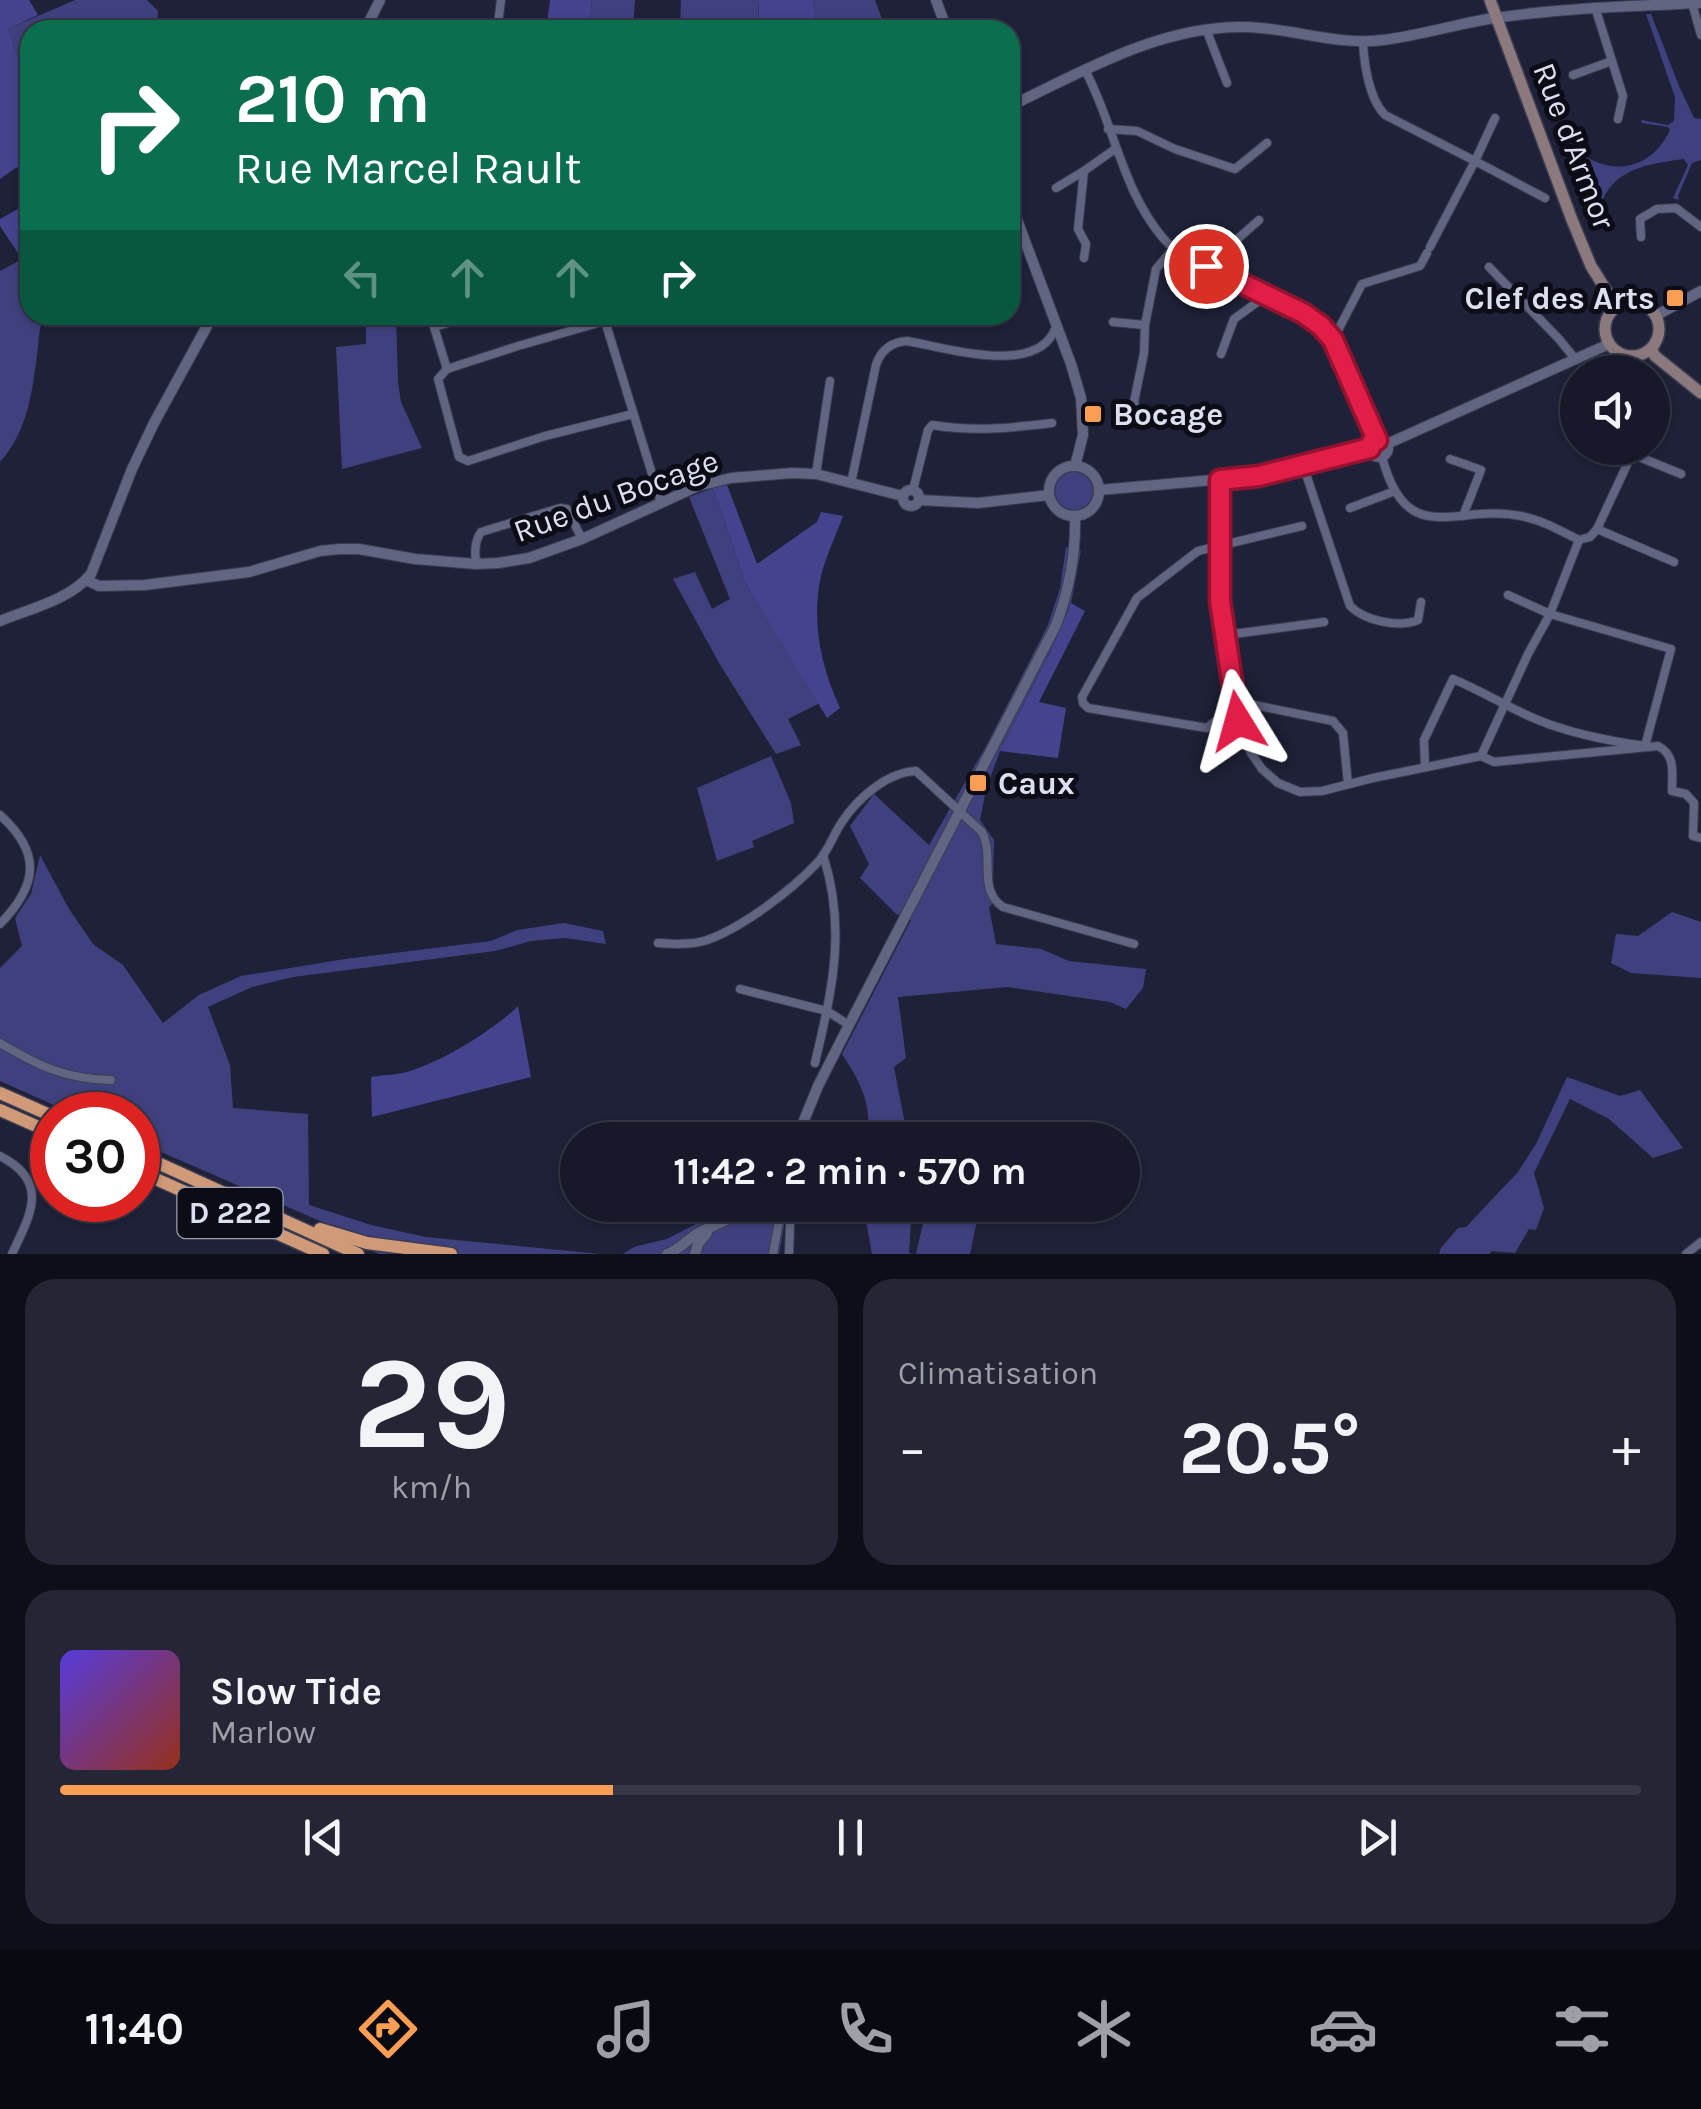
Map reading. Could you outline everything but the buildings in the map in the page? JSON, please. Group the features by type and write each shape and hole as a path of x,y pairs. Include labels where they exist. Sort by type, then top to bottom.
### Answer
{"highway":[{"path":"0,1093 30,1106"},
{"path":"0,1110 30,1123"},
{"name":"D 222","path":"160,1164 358,1254"},
{"name":"D 222","path":"160,1181 323,1254"},
{"path":"260,1210 367,1243 452,1254"}],"main road":[{"name":"Rue d'Armor","path":"1490,0 1572,220 1591,266 1616,306"},
{"path":"1624,302 1643,303 1656,315 1660,333 1645,353 1629,356 1610,344 1606,320 1616,306 1624,302"},
{"path":"1651,348 1701,393"}],"street":[{"path":"1020,101 1154,42 1221,27 1252,27 1363,41 1497,18 1595,7 1696,3 1701,35"},
{"path":"1595,7 1623,96 1618,119"},
{"path":"1206,29 1227,83"},
{"path":"1363,41 1367,77 1378,108 1385,115 1544,198"},
{"path":"1573,75 1612,60"},
{"path":"1085,70 1115,149 1142,206 1162,237 1206,266 1303,313 1321,326 1333,340 1378,444 1374,456 1382,457 1394,491 1420,516 1522,516 1579,540 1590,537 1597,529 1632,454 1681,474"},
{"path":"1333,340 1362,284 1420,266 1494,118"},
{"path":"1108,129 1137,131 1235,170 1267,142"},
{"path":"1056,188 1115,149"},
{"path":"1084,171 1078,229 1086,244 1084,258"},
{"path":"1641,237 1640,218 1657,209 1676,208 1701,227"},
{"path":"1206,266 1259,220"},
{"path":"1020,228 1076,380 1083,413 1075,466"},
{"path":"1138,412 1134,402 1156,269 1174,248"},
{"path":"1489,267 1572,355"},
{"path":"1656,315 1701,292"},
{"path":"1221,354 1234,320 1267,295"},
{"path":"1112,322 1145,325"},
{"path":"0,621 66,594 86,580 147,438 208,325"},
{"path":"441,325 434,327 448,369"},
{"path":"582,325 448,369 438,378 460,457 468,460 633,414"},
{"path":"606,325 661,503"},
{"path":"1041,347 1052,338 1056,326"},
{"path":"851,483 876,364 885,350 908,341 991,358 1041,347 1066,352"},
{"path":"1587,355 1610,344"},
{"path":"1099,490 1259,476 1303,465 1378,444 1560,367"},
{"path":"816,474 830,380"},
{"path":"911,496 932,426 978,430 1052,423"},
{"path":"1450,460 1481,470 1463,516"},
{"path":"1303,465 1350,606 1364,617 1409,624 1418,620 1421,602"},
{"path":"1066,466 1092,473 1099,490 1092,508 1075,516 1058,510 1049,495 1052,477 1066,466"},
{"name":"Rue du Bocage","path":"86,580 99,586 145,585 249,572 340,548 476,564 529,558 582,539 698,486 771,474 816,474 911,496 978,503 1049,495"},
{"path":"1220,480 1220,601 1238,721 1262,769 1278,783 1300,792 1322,791 1481,756 1494,762 1658,746 1672,759 1672,791 1686,794 1694,803 1697,837"},
{"path":"1350,508 1394,491"},
{"path":"476,564 480,532 560,508 572,516 582,539"},
{"path":"803,1122 849,1025 1056,625 1066,598 1075,516"},
{"path":"1302,526 1198,552 1137,598 1082,697 1083,703 1088,708 1207,728 1236,704 1333,720 1342,733 1348,784"},
{"path":"1597,529 1674,562"},
{"path":"1481,756 1550,614 1579,540"},
{"path":"1508,595 1550,614 1671,649 1645,746"},
{"path":"1226,634 1324,622"},
{"path":"1426,766 1424,740 1452,679 1540,721 1600,739 1645,746"},
{"path":"658,943 683,945 720,935 749,919 824,855 842,822 862,798 904,772 916,771 982,832 988,844 988,889 993,900 1003,907 1134,944"},
{"path":"0,815 24,840 31,864 22,897 0,924"},
{"path":"815,1063 835,971 836,930 824,855"},
{"path":"740,988 827,1011 849,1025"},
{"path":"0,1042 49,1069 81,1080 111,1080"},
{"path":"0,1156 26,1178 32,1194 32,1211 12,1254"},
{"path":"667,1254 724,1222"},
{"path":"772,1254 779,1222"},
{"path":"789,1254 790,1225"},
{"path":"695,1254 711,1229"},
{"path":"1686,1254 1701,1242"}],"shaded area":[{"path":"0,0 29,0 38,15 20,20 8,29 20,62 20,173 17,167 0,179"},
{"path":"75,0 147,0 158,11 158,20 29,20"},
{"path":"550,0 592,0 590,20 547,20"},
{"path":"592,0 635,0 634,20 590,20"},
{"path":"681,0 759,0 758,20 680,20"},
{"path":"759,0 813,0 816,20 758,20"},
{"path":"813,0 875,0 882,20 816,20"},
{"path":"1646,14 1651,14 1694,118 1701,119 1701,160 1692,163 1679,200 1673,198 1688,165 1684,159 1624,175 1605,195 1597,228 1566,145 1610,166 1638,163 1661,145 1670,130 1641,120 1668,125 1674,121 1675,97"},
{"path":"20,24 20,62 8,29"},
{"path":"20,208 20,256 0,226 0,219"},
{"path":"20,260 20,325 42,325 27,412 0,462 0,271"},
{"path":"366,325 396,325 401,402 422,448 342,469 336,347 366,344"},
{"path":"1074,472 1087,478 1093,491 1087,504 1074,510 1061,504 1055,491 1061,478"},
{"path":"727,485 757,564 817,522 821,512 843,516 818,593 820,644 840,708 827,718 745,582 713,488"},
{"path":"713,488 745,582 820,703 788,719 801,745 776,754 673,579 695,572 712,609 730,599 689,497"},
{"path":"1066,547 1081,551 1071,603 1000,751 986,789 980,820 994,840 993,883 998,898 989,907 996,944 1041,949 1069,961 1146,969 1143,988 1126,1009 1110,1002 1008,987 898,997 906,1058 894,1067 905,1122 868,1122 864,1094 842,1054 911,920 896,914 860,878 869,864 850,826 874,794 929,845 986,746 1048,625 1060,588"},
{"path":"1071,603 1085,611 1039,702 1066,708 1058,758 1000,751 1050,653"},
{"path":"771,756 791,803 794,823 752,841 754,847 717,861 697,788"},
{"path":"40,855 93,944 123,965 163,1023 199,995 241,976 491,941 517,930 564,923 603,931 606,944 565,938 531,941 495,951 293,977 252,987 208,1007 230,1065 233,1108 308,1114 309,1205 426,1237 600,1254 379,1254 368,1249 369,1236 320,1221 160,1152 160,1092 30,1094 0,1081 0,968 22,946 15,918 31,894"},
{"path":"1672,912 1701,922 1701,978 1631,973 1611,963 1616,934 1638,936"},
{"path":"518,1006 531,1077 372,1117 371,1077 403,1073 432,1063 480,1036"},
{"path":"1567,1077 1620,1096 1640,1090 1683,1148 1653,1158 1609,1119 1570,1099 1534,1173 1544,1208 1536,1230 1529,1229 1515,1253 1439,1254 1458,1228 1466,1227 1518,1172 1536,1144"},
{"path":"700,1222 785,1222 779,1254 623,1254 634,1247 667,1239"},
{"path":"866,1222 911,1222 909,1253 914,1254 872,1254"},
{"path":"923,1222 977,1222 970,1254 916,1254"}],"place":[{"name":"Clef des Arts","path":"1675,298"},
{"name":"Bocage","path":"1093,414"},
{"name":"Caux","path":"978,783"}],"route":[{"path":"1206,266 1303,313 1321,326 1333,340 1377,440 1370,448 1259,476 1220,480 1220,601 1238,721"}]}
